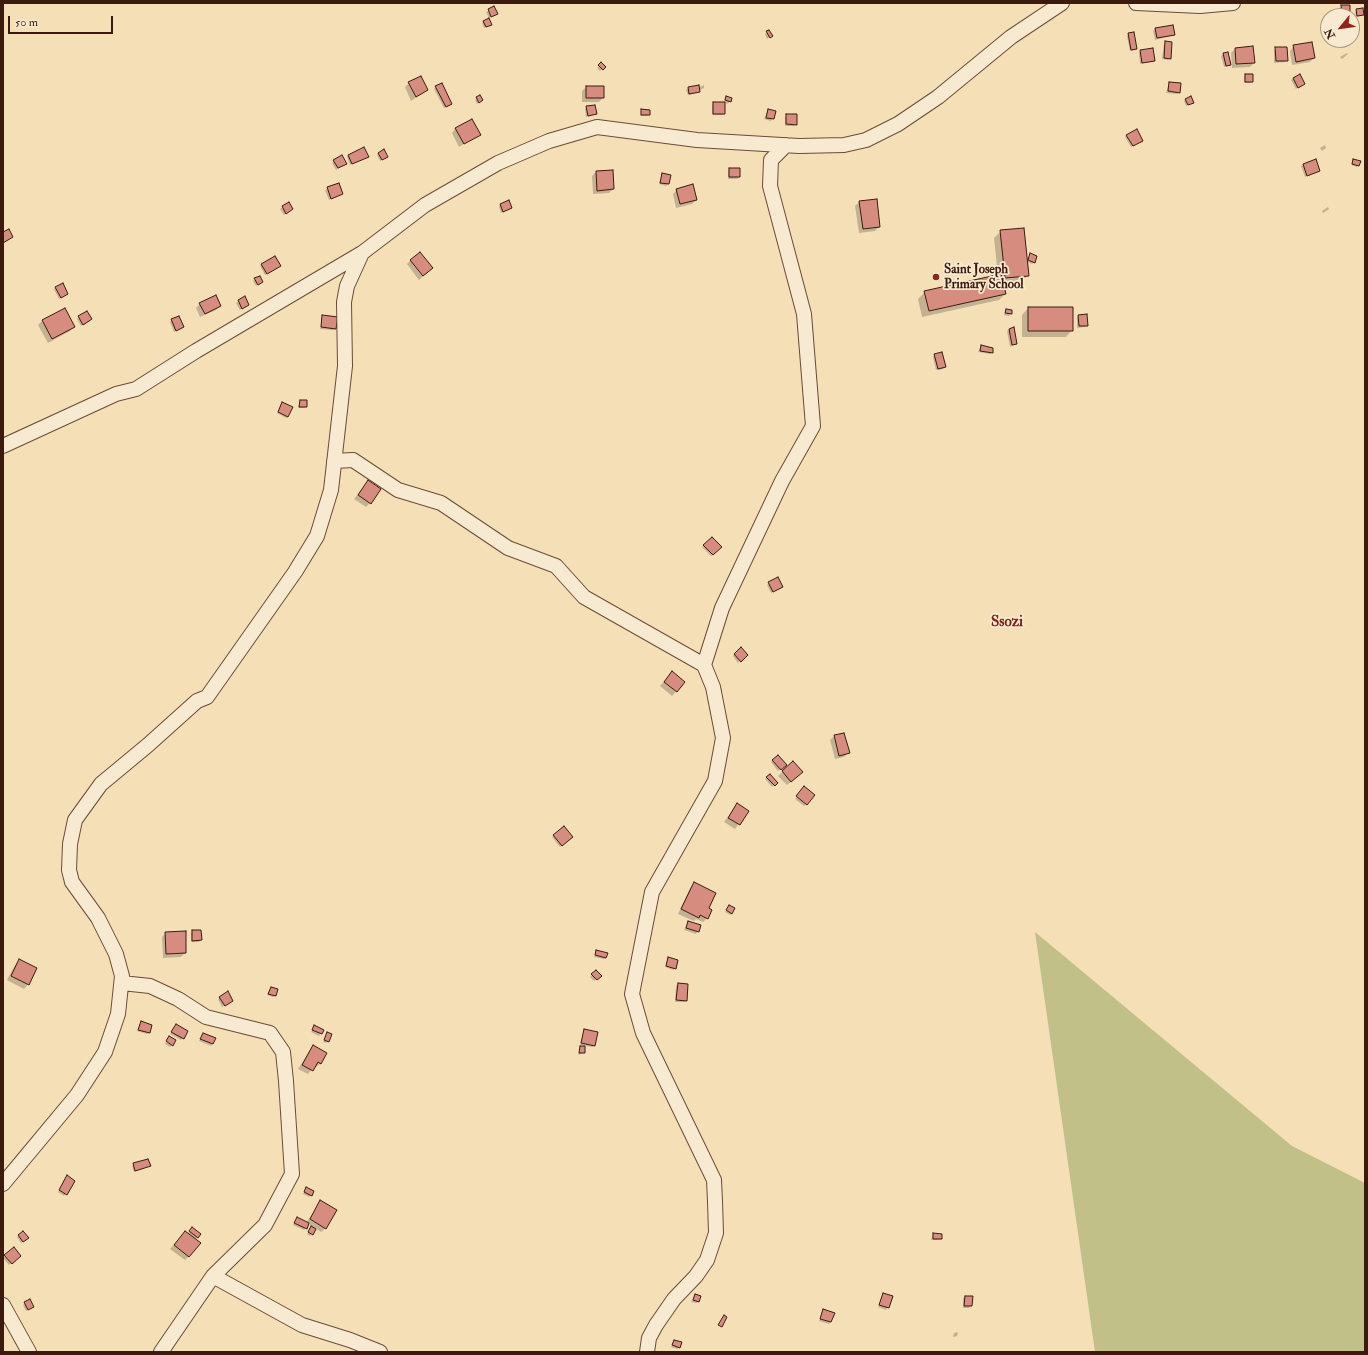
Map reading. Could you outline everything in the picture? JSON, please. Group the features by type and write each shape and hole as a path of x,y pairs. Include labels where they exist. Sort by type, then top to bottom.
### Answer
{"street":[{"path":"1136,3 1200,6 1233,3"},
{"path":"3,446 116,394 136,389 202,347 362,253 397,228 415,212 498,163 548,140 597,127 697,140 786,145 844,145 866,140 898,124 938,97 1011,37 1055,5"},
{"path":"704,665 722,608 782,481 813,426 804,314 770,186 771,160 786,145"},
{"path":"3,1184 77,1095 105,1052 118,1014 122,976 116,954 98,918 84,900 70,876 70,844 75,820 100,784 148,745 197,701 207,697 295,572 317,536 331,490 345,366 344,302 350,276 362,253"},
{"path":"334,461 353,460 398,490 441,503 508,548 556,566 584,597 704,665 713,687 723,738 715,781 652,892 632,994 643,1032 714,1180 716,1233 707,1260 696,1276 674,1299 656,1325 649,1338 647,1352"},
{"path":"122,983 150,986 178,999 206,1017 270,1033 283,1052 292,1174 265,1224 213,1276 161,1352"},
{"path":"213,1276 302,1324 380,1352"},
{"path":"3,1305 29,1352"}],"shaded area":[{"path":"1035,932 1292,1146 1365,1183 1365,1352 1095,1352"}],"building":[{"path":"1341,5 1350,5 1350,8 1341,8"},
{"path":"494,6 498,14 491,17 488,9"},
{"path":"1360,8 1363,8 1364,15 1360,16"},
{"path":"489,18 492,25 486,27 483,21"},
{"path":"1173,25 1175,35 1157,38 1155,28"},
{"path":"769,30 773,36 770,38 766,31"},
{"path":"1134,32 1137,49 1131,50 1128,33"},
{"path":"1165,41 1172,42 1171,59 1164,58"},
{"path":"1312,42 1315,58 1296,62 1293,45"},
{"path":"1253,46 1255,63 1236,64 1235,48"},
{"path":"1275,47 1287,47 1288,61 1276,61"},
{"path":"1153,48 1155,61 1142,63 1140,50"},
{"path":"1228,52 1231,65 1226,66 1223,53"},
{"path":"601,62 606,67 603,70 598,65"},
{"path":"1245,74 1253,74 1253,82 1245,82"},
{"path":"1300,74 1305,84 1298,88 1293,78"},
{"path":"421,76 428,90 416,97 408,82"},
{"path":"1169,82 1181,83 1180,93 1168,91"},
{"path":"442,83 452,104 446,107 435,86"},
{"path":"699,85 700,92 689,94 688,87"},
{"path":"586,86 604,86 604,98 586,98"},
{"path":"480,95 483,100 479,103 476,97"},
{"path":"726,96 732,98 731,102 725,100"},
{"path":"1191,96 1194,103 1188,105 1185,99"},
{"path":"713,102 725,102 725,114 713,114"},
{"path":"595,105 597,114 588,116 586,106"},
{"path":"641,109 650,110 650,115 641,115"},
{"path":"768,109 776,111 774,119 766,118"},
{"path":"786,114 797,114 797,125 786,124"},
{"path":"472,119 481,135 464,144 455,128"},
{"path":"1137,129 1143,141 1133,146 1126,135"},
{"path":"364,147 369,157 352,164 348,155"},
{"path":"384,149 388,157 382,160 378,153"},
{"path":"342,155 347,164 338,168 333,160"},
{"path":"1316,159 1320,171 1307,176 1303,164"},
{"path":"1353,159 1361,161 1359,166 1352,164"},
{"path":"729,168 740,168 740,177 729,177"},
{"path":"613,170 614,189 597,191 596,171"},
{"path":"662,173 671,175 669,184 660,183"},
{"path":"339,183 343,194 331,199 327,187"},
{"path":"693,184 697,200 680,204 676,189"},
{"path":"877,199 880,227 863,229 859,201"},
{"path":"509,200 512,208 503,212 500,204"},
{"path":"289,202 293,209 286,214 282,206"},
{"path":"1024,228 1029,276 1005,278 1000,230"},
{"path":"9,229 13,237 3,243 3,232"},
{"path":"420,252 433,268 423,276 410,260"},
{"path":"1030,253 1037,256 1035,263 1028,260"},
{"path":"275,256 281,266 267,274 261,264"},
{"path":"1001,274 1006,294 929,311 924,291"},
{"path":"260,276 263,282 258,285 254,278"},
{"path":"63,283 68,294 61,298 55,287"},
{"path":"216,295 221,306 205,314 199,303"},
{"path":"245,296 249,305 242,309 238,300"},
{"path":"1028,307 1073,307 1073,331 1028,331"},
{"path":"65,308 75,327 52,339 42,320"},
{"path":"1006,309 1012,310 1012,314 1005,313"},
{"path":"87,311 92,319 83,325 78,316"},
{"path":"1087,314 1088,326 1079,326 1078,315"},
{"path":"322,315 338,317 336,329 321,327"},
{"path":"179,316 184,327 176,331 171,319"},
{"path":"1014,327 1017,344 1012,345 1009,329"},
{"path":"981,345 993,348 993,353 980,351"},
{"path":"942,352 946,367 938,369 934,354"},
{"path":"300,400 307,400 307,407 299,407"},
{"path":"282,402 293,407 288,417 278,412"},
{"path":"368,480 381,489 371,504 358,495"},
{"path":"712,537 722,547 713,555 703,545"},
{"path":"778,577 783,587 773,592 768,582"},
{"path":"741,647 748,655 741,662 734,654"},
{"path":"672,671 685,682 677,692 664,682"},
{"path":"844,733 850,753 839,756 834,735"},
{"path":"778,755 787,765 781,770 772,760"},
{"path":"793,761 803,772 791,782 782,771"},
{"path":"770,774 778,783 775,786 766,777"},
{"path":"804,786 815,795 807,805 796,796"},
{"path":"737,803 749,811 740,825 728,818"},
{"path":"564,826 573,837 562,846 553,835"},
{"path":"694,882 716,893 709,908 712,910 708,919 700,915 699,918 681,909"},
{"path":"729,905 735,908 732,914 726,910"},
{"path":"688,921 701,925 699,932 686,928"},
{"path":"192,930 201,930 202,940 192,941"},
{"path":"186,931 186,953 166,954 165,932"},
{"path":"596,950 608,953 606,958 595,955"},
{"path":"668,957 678,960 676,969 666,966"},
{"path":"19,959 37,968 29,985 11,976"},
{"path":"596,970 602,976 597,980 591,974"},
{"path":"678,983 688,984 687,1001 676,1000"},
{"path":"271,987 278,989 276,996 268,994"},
{"path":"228,991 233,1001 225,1006 219,997"},
{"path":"141,1021 152,1025 150,1033 138,1030"},
{"path":"176,1024 188,1031 184,1039 171,1032"},
{"path":"314,1025 324,1030 322,1034 312,1030"},
{"path":"584,1029 598,1032 595,1046 581,1043"},
{"path":"327,1032 332,1034 329,1042 324,1040"},
{"path":"203,1033 216,1038 213,1044 200,1039"},
{"path":"169,1036 176,1040 173,1046 166,1041"},
{"path":"313,1045 327,1053 321,1064 318,1062 313,1071 302,1065"},
{"path":"580,1046 585,1046 585,1053 579,1053"},
{"path":"148,1159 151,1166 135,1171 133,1163"},
{"path":"67,1175 75,1181 67,1195 59,1190"},
{"path":"306,1187 314,1191 312,1196 304,1192"},
{"path":"320,1200 337,1210 326,1229 310,1219"},
{"path":"297,1217 309,1223 307,1229 294,1223"},
{"path":"311,1226 316,1229 313,1235 308,1232"},
{"path":"192,1227 201,1234 198,1238 189,1231"},
{"path":"23,1231 29,1238 23,1242 18,1235"},
{"path":"185,1231 201,1243 189,1257 174,1245"},
{"path":"933,1233 942,1234 942,1239 933,1239"},
{"path":"14,1247 21,1256 12,1264 4,1255"},
{"path":"883,1293 893,1296 889,1308 879,1305"},
{"path":"695,1294 701,1296 699,1302 693,1300"},
{"path":"965,1296 973,1296 972,1306 964,1306"},
{"path":"30,1299 34,1307 28,1310 24,1302"},
{"path":"823,1309 835,1313 831,1322 820,1319"},
{"path":"724,1315 727,1317 722,1327 718,1325"},
{"path":"674,1340 682,1342 680,1348 672,1345"}],"place":[{"name":"Saint Joseph Primary School","path":"936,277"}],"district":[{"name":"Ssozi","path":"1007,623"}]}
